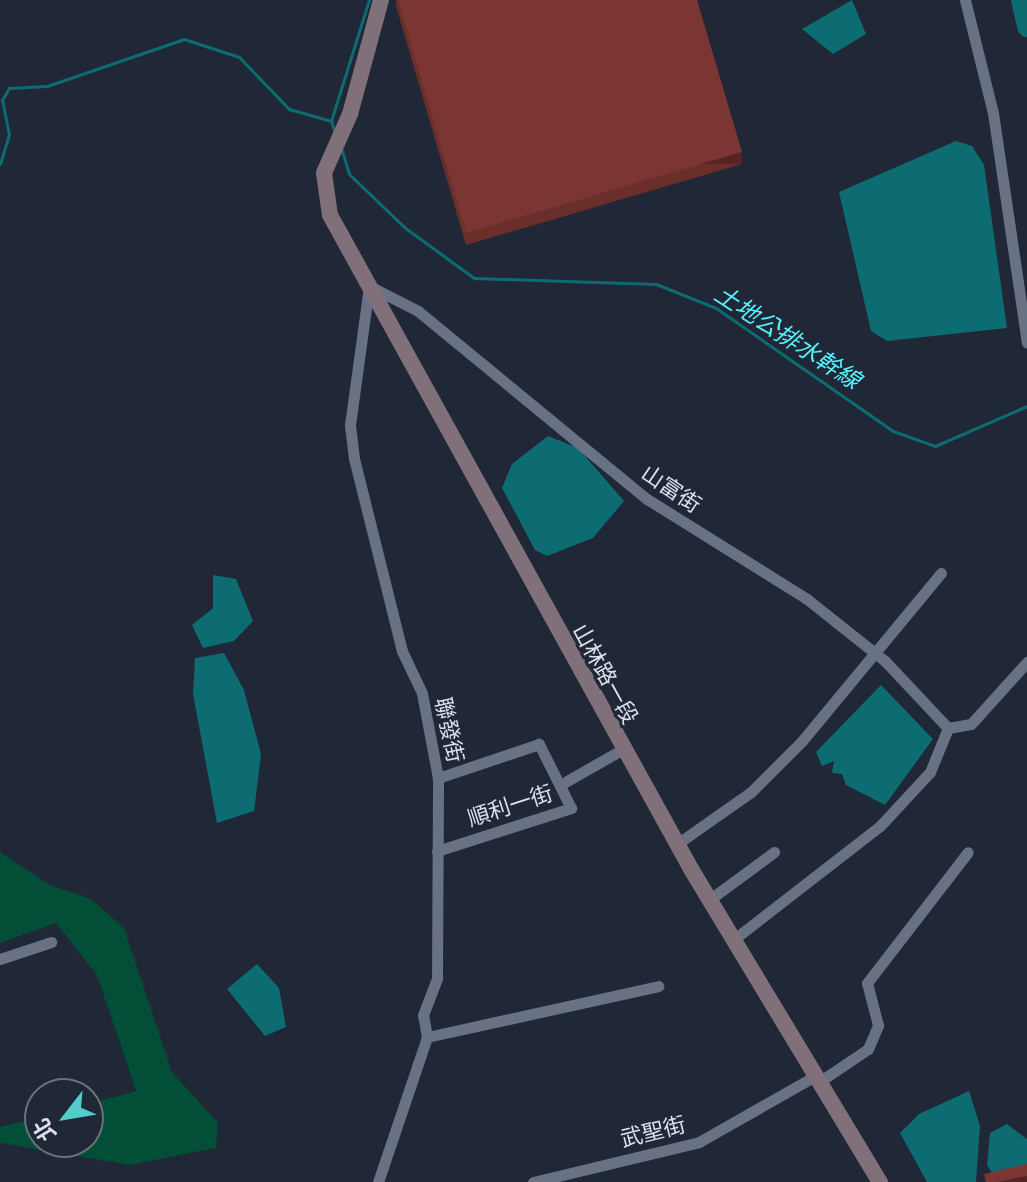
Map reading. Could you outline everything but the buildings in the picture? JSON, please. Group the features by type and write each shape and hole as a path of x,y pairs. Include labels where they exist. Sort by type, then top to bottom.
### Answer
{"main road":[{"name":"山林路一段","path":"381,0 339,138 324,173 330,215 677,844 880,1182"}],"street":[{"path":"965,0 993,113 1027,343"},
{"name":"山富街","path":"369,286 418,311 647,499 807,599 876,654 948,728"},
{"name":"聯發街","path":"369,286 350,425 354,458 398,638 422,693 438,778 437,978 423,1015 427,1037 378,1182"},
{"path":"677,844 751,792 876,654 941,573"},
{"path":"733,940 880,826 930,772 948,728 971,724 1027,662"},
{"path":"438,778 539,744 560,785 623,749"},
{"name":"順利一街","path":"437,851 571,808 560,785"},
{"path":"709,900 774,852"},
{"name":"武聖街","path":"533,1182 699,1142 868,1049 878,1025 867,983 968,852"},
{"path":"0,959 51,942"},
{"path":"427,1037 658,986"}],"shaded area":[{"path":"852,0 866,34 833,54 802,29"},
{"path":"956,141 972,146 984,165 1007,328 887,341 871,331 839,192"},
{"path":"548,436 578,448 624,501 593,538 547,556 535,550 502,488 512,464"},
{"path":"213,575 236,579 253,621 234,641 203,648 192,625 213,608"},
{"path":"224,653 244,690 261,754 254,811 217,823 193,694 195,658"},
{"path":"881,685 933,739 885,805 846,785 842,774 832,773 834,761 822,766 816,752"},
{"path":"0,852 50,885 91,899 124,928 172,1072 218,1123 216,1148 130,1165 89,1158 104,1158 104,1100 136,1091 97,975 56,923 0,943"},
{"path":"257,964 279,988 286,1027 265,1036 227,989"},
{"path":"969,1091 980,1126 976,1182 927,1182 900,1133 919,1114"},
{"path":"24,1121 24,1147 0,1143 0,1127"},
{"path":"1007,1124 1027,1139 1027,1174 992,1173 987,1165 990,1133"}],"waterway":[{"name":"土地公排水幹線","path":"335,133 331,121 369,0"},
{"path":"1021,0 1027,27"},
{"path":"0,164 9,135 2,100 9,88 47,86 184,39 239,57 289,109 331,121"},
{"name":"土地公排水幹線","path":"342,151 349,174 404,227 474,278 656,284 716,308 893,431 935,446 1027,406"}]}
